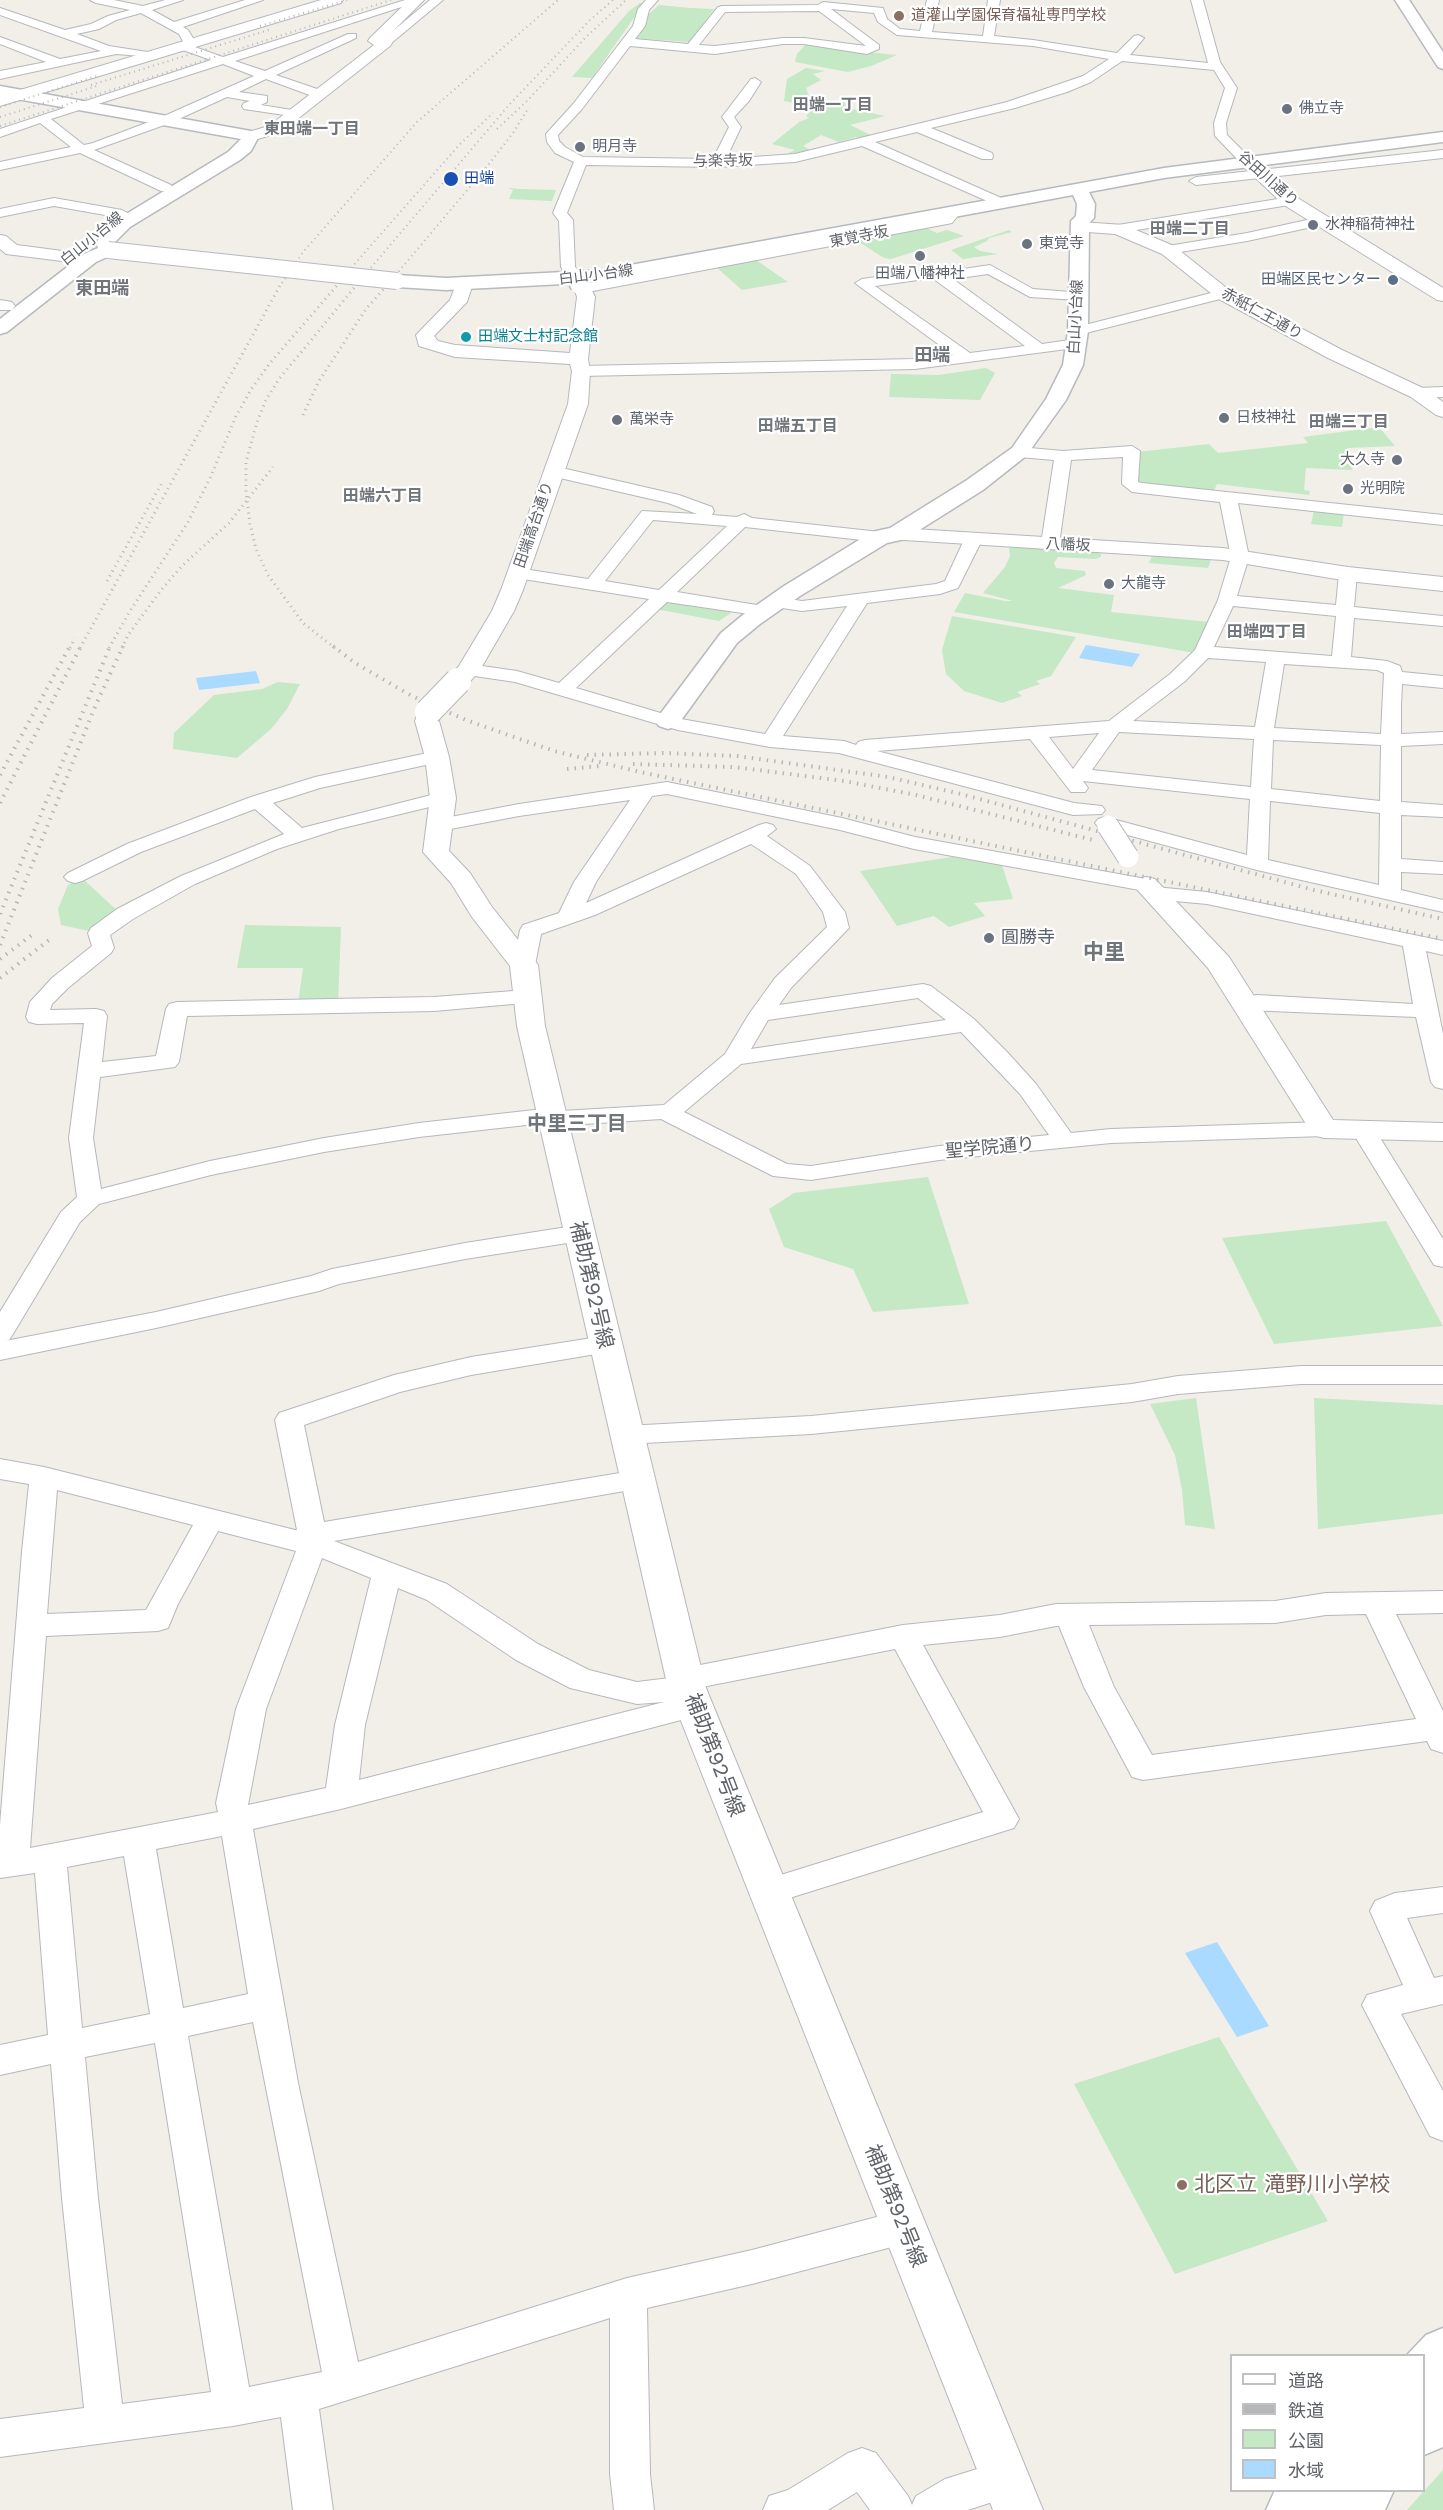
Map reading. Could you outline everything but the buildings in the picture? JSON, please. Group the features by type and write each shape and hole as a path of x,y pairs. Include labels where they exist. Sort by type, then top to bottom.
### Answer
{"main road":[{"path":"1402,0 1442,61"},
{"path":"0,91 166,120 248,142"},
{"name":"白山小台線","path":"0,328 90,258 108,250 397,281 465,283 603,276 951,216 1079,189 1181,171 1254,168 1443,137"},
{"name":"白山小台線","path":"2,307 70,257 122,214 248,142"},
{"name":"白山小台線","path":"108,250 105,243 124,223 221,164 248,142"},
{"name":"白山小台線","path":"668,721 729,638 769,607 975,485 1019,452 1056,400 1070,374 1078,337 1080,224 1085,218 1086,204 1079,189"},
{"path":"1425,2371 1443,2351"},
{"path":"1425,2430 1443,2410"},
{"path":"1292,2510 1309,2492"},
{"path":"1351,2510 1367,2492"}],"street":[{"path":"96,0 143,10 184,32 185,44"},
{"path":"30,51 112,18 177,0"},
{"path":"173,26 257,0"},
{"path":"381,43 417,0"},
{"path":"0,133 80,105 417,0"},
{"path":"248,142 275,129 437,0"},
{"path":"578,282 568,267 565,239 566,220 560,213 581,161 560,150 553,142 552,134 578,106 639,26 644,9 652,0"},
{"path":"641,18 662,0"},
{"path":"926,34 933,0"},
{"path":"988,39 994,0"},
{"name":"谷田川通り","path":"1197,0 1204,31 1217,67 1231,87 1220,123 1221,136 1290,201 1443,296"},
{"path":"0,101 328,1"},
{"path":"691,48 722,9 783,9 824,4 879,10 882,21 897,32 988,39 1070,48 1119,57 1217,67"},
{"path":"824,4 875,47"},
{"path":"783,9 827,45"},
{"path":"744,10 783,41"},
{"path":"0,11 16,17 57,42 79,40 150,55"},
{"path":"0,21 16,17"},
{"path":"322,29 381,43"},
{"path":"625,42 715,50 783,41 867,50 905,33"},
{"path":"0,166 83,150 166,120 352,36"},
{"name":"与楽寺坂","path":"581,161 717,163 788,159 1033,98 1087,80 1119,57 1138,38"},
{"path":"0,40 60,63"},
{"path":"185,44 319,94"},
{"path":"0,75 119,50"},
{"path":"717,163 735,127 728,117 745,98 755,82"},
{"path":"224,93 263,99 248,106 294,114"},
{"path":"41,118 83,150 165,188"},
{"path":"917,126 987,156"},
{"path":"862,141 1003,204"},
{"path":"1196,181 1254,168 1443,154"},
{"path":"1181,171 1237,210"},
{"path":"1118,229 1290,201"},
{"path":"0,213 54,202 122,214"},
{"name":"東覚寺坂","path":"578,282 768,255 951,216"},
{"path":"1168,250 1247,237 1321,221"},
{"name":"赤紙仁王通り","path":"1080,224 1118,229 1168,250 1223,294 1335,354 1418,393 1443,411"},
{"path":"4,247 70,257"},
{"path":"940,277 990,269 1030,293 1078,296"},
{"path":"968,358 862,283 930,273 940,277 1038,348"},
{"name":"田端高台通り","path":"437,757 427,722 428,712 463,676 503,610 578,404 586,297 578,282"},
{"path":"465,283 458,302 425,335 426,342 430,345 442,349 580,365 881,365 968,358 1038,348 1223,294"},
{"path":"1418,393 1443,392"},
{"path":"1019,452 1063,456 1132,451 1130,484 1138,488 1443,520"},
{"path":"1050,544 1063,456"},
{"path":"553,471 686,502 704,511 741,521"},
{"path":"1074,775 1114,726 1177,678 1203,652 1227,600 1240,556 1228,498"},
{"path":"592,584 648,515 741,521 889,536"},
{"path":"563,690 741,521"},
{"name":"八幡坂","path":"889,536 1240,556 1348,574 1443,584"},
{"path":"517,573 663,595 769,607 802,606 940,589 952,584 973,540"},
{"path":"1341,662 1348,574"},
{"path":"770,741 861,598"},
{"path":"1227,600 1443,621"},
{"path":"1203,652 1341,662 1388,667 1393,670 1390,705 1392,740 1390,894"},
{"path":"1257,864 1264,733 1276,658"},
{"path":"463,676 517,677 668,721 770,741 844,747 1114,726 1392,740 1443,738"},
{"path":"1394,677 1443,682"},
{"path":"1034,731 1074,775 1150,889 1220,963 1324,1129"},
{"path":"844,747 851,751 912,765 1073,809 1257,864 1443,906"},
{"path":"75,877 175,831 258,801 315,783 437,757 443,798 436,852 461,879 522,958"},
{"path":"1074,775 1443,812"},
{"path":"440,825 519,810 667,788 796,814 925,845 1207,898 1443,948"},
{"path":"568,917 585,882 645,792"},
{"path":"0,1334 70,1217 90,1199 81,1138 96,1016 37,1017 41,1002 103,948 99,933 125,914 192,878 247,853 298,835 388,810 443,798"},
{"path":"258,801 298,835"},
{"path":"89,1071 167,1062 177,1009 434,1004 522,958 568,917 753,836 796,814"},
{"path":"669,1114 734,1058 760,1014 783,983 838,928 834,912 803,870 753,836"},
{"path":"1390,865 1443,868"},
{"path":"1413,941 1426,1011 1439,1046 1443,1082"},
{"name":"補助第92号線","path":"522,958 552,1117 688,1691 767,1892 1012,2495"},
{"path":"760,1014 923,991 966,1024 1028,1089 1065,1141"},
{"path":"1246,1003 1426,1011"},
{"path":"734,1058 966,1024"},
{"name":"聖学院通り","path":"90,1199 210,1168 324,1145 419,1130 613,1113 669,1114 782,1171 812,1173 939,1153 1111,1136 1324,1129 1443,1132"},
{"path":"1363,1130 1436,1237 1443,1258"},
{"path":"0,1351 156,1320 319,1283 332,1277 465,1251 580,1233"},
{"path":"344,2385 266,2005 232,1803 251,1709 307,1541 289,1420 394,1384 471,1366 605,1345"},
{"path":"626,1435 850,1422 1132,1393 1178,1385 1301,1375 1443,1375"},
{"path":"0,1469 44,1477 307,1541 437,1592 527,1652 581,1680 637,1693 688,1691"},
{"path":"44,1477 36,1552 32,1626 6,1864 50,1858 341,1797 688,1691 903,1636 1000,1626 1069,1614 1275,1612 1326,1604 1443,1602"},
{"path":"307,1541 638,1480"},
{"path":"32,1626 158,1620 163,1604 210,1519"},
{"path":"341,1797 350,1725 387,1573"},
{"path":"1069,1614 1099,1687 1143,1768 1439,1735 1376,1603"},
{"path":"767,1892 1003,1819 903,1636"},
{"path":"138,1840 233,2408"},
{"path":"50,1858 80,2198 105,2423"},
{"path":"1443,1900 1395,1906 1387,1911 1434,1992 1379,2005 1443,2125"},
{"path":"0,2060 266,2005"},
{"path":"0,2438 233,2408 298,2396 344,2385 627,2295 752,2267 903,2227"},
{"path":"627,2295 630,2344 630,2474 633,2510"},
{"path":"298,2396 313,2510"},
{"path":"783,2510 793,2509 862,2467 894,2510"},
{"path":"930,2510 959,2493 1012,2495"}],"green space":[{"path":"640,3 644,3 592,78 572,77 629,11"},
{"path":"659,5 714,9 689,42 632,38 645,26 649,14"},
{"path":"806,44 897,55 871,66 848,72 795,62 797,54"},
{"path":"806,68 825,71 813,74 821,80 806,88 808,94 817,101 839,101 847,104 843,107 885,116 850,125 873,136 862,139 856,137 839,142 821,135 803,146 814,152 777,159 795,150 772,144 799,122 809,118 806,116 814,107 784,101 787,79"},
{"path":"508,188 556,190 552,201 509,199 513,190"},
{"path":"924,227 937,233 947,230 964,236 891,259 884,258 856,240"},
{"path":"1009,230 1012,232 989,238 974,247 980,251 998,254 963,259 951,250"},
{"path":"756,260 788,282 742,290 716,267"},
{"path":"986,368 995,373 980,400 889,397 891,374 938,375"},
{"path":"1379,427 1395,446 1348,448 1352,470 1306,468 1304,490 1310,491 1309,495 1217,484 1213,493 1134,482 1137,452 1209,444 1218,453 1308,443 1303,437"},
{"path":"1314,510 1344,513 1342,527 1311,524"},
{"path":"1013,546 1094,551 1101,554 1101,557 1095,559 1058,557 1054,563 1056,568 1085,571 1086,575 1058,588 1114,595 1111,612 1209,622 1195,653 954,612 965,593 1013,601 983,593 1005,567 1010,556 1009,548"},
{"path":"1152,555 1211,559 1208,568 1149,563"},
{"path":"675,599 728,609 731,613 719,621 656,609 662,602"},
{"path":"952,616 1076,637 1051,676 1036,681 1040,684 1017,692 1022,696 1002,703 964,691 946,674 942,650"},
{"path":"278,682 300,684 287,709 271,729 237,758 173,749 174,733 214,695 262,689"},
{"path":"952,857 1002,865 1013,899 974,903 985,916 949,927 934,916 897,926 860,871"},
{"path":"82,878 121,914 94,932 61,925 58,909 68,885"},
{"path":"245,925 341,927 338,1003 298,1004 303,968 237,968"},
{"path":"928,1177 969,1304 873,1312 853,1269 784,1247 769,1209 794,1193"},
{"path":"1386,1221 1443,1326 1274,1344 1222,1238"},
{"path":"1196,1398 1215,1529 1185,1525 1182,1490 1175,1455 1150,1404"},
{"path":"1314,1398 1443,1405 1443,1514 1318,1529"},
{"path":"1219,2037 1328,2221 1175,2274 1074,2084"},
{"path":"1443,2470 1443,2510 1407,2510 1425,2492"}],"water":[{"path":"1086,645 1140,654 1132,667 1079,658"},
{"path":"256,671 260,683 199,690 196,678"},
{"path":"1217,1942 1269,2026 1237,2037 1185,1953"}],"railway":[{"path":"260,26 347,0"},
{"path":"0,126 391,0"},
{"path":"282,283 304,251 417,122 558,0"},
{"path":"358,283 509,105 589,21 613,0"},
{"path":"497,129 527,101 585,38 626,0"},
{"path":"91,85 272,29"},
{"path":"0,107 100,75"},
{"path":"0,117 100,85"},
{"path":"389,283 485,169 513,133 529,107"},
{"path":"338,283 460,144 493,113"},
{"path":"80,648 282,282"},
{"path":"110,647 130,611 188,522 211,476 236,416 252,388 270,363 340,282"},
{"path":"247,500 246,462 257,422 266,400 279,379 359,282"},
{"path":"303,415 319,381 366,309 390,282"},
{"path":"247,500 273,467"},
{"path":"107,581 163,481"},
{"path":"122,648 128,635 162,589 182,566 229,523 247,500"},
{"path":"247,500 256,549 268,575 303,623 335,648"},
{"path":"70,648 75,638"},
{"path":"0,775 70,646"},
{"path":"0,803 81,646"},
{"path":"0,945 94,709 123,646"},
{"path":"333,646 355,663 412,696 466,720 554,751 640,772 1443,939"},
{"path":"0,914 110,647"},
{"path":"587,755 664,753 737,756 888,777 961,794 1314,890 1443,919"},
{"path":"633,764 734,767 844,781 916,795 1093,840"},
{"path":"567,769 600,766"},
{"path":"0,959 36,932"},
{"path":"0,978 49,940"}],"place":[{"name":"道灌山学園保育福祉専門学校","path":"899,16"},
{"name":"佛立寺","path":"1287,109"},
{"name":"明月寺","path":"580,147"},
{"name":"田端","path":"451,179"},
{"name":"水神稲荷神社","path":"1313,225"},
{"name":"東覚寺","path":"1027,244"},
{"name":"田端八幡神社","path":"920,256"},
{"name":"田端区民センター","path":"1393,280"},
{"name":"田端文士村記念館","path":"466,337"},
{"name":"日枝神社","path":"1224,418"},
{"name":"萬栄寺","path":"617,420"},
{"name":"大久寺","path":"1397,460"},
{"name":"光明院","path":"1348,489"},
{"name":"大龍寺","path":"1109,584"},
{"name":"圓勝寺","path":"989,938"},
{"name":"北区立 滝野川小学校","path":"1182,2185"}],"district":[{"name":"田端一丁目","path":"833,105"},
{"name":"東田端一丁目","path":"312,129"},
{"name":"田端二丁目","path":"1190,229"},
{"name":"東田端","path":"102,289"},
{"name":"田端","path":"932,356"},
{"name":"田端三丁目","path":"1349,422"},
{"name":"田端五丁目","path":"798,426"},
{"name":"田端六丁目","path":"383,496"},
{"name":"田端四丁目","path":"1267,632"},
{"name":"中里","path":"1104,953"},
{"name":"中里三丁目","path":"577,1124"}]}
